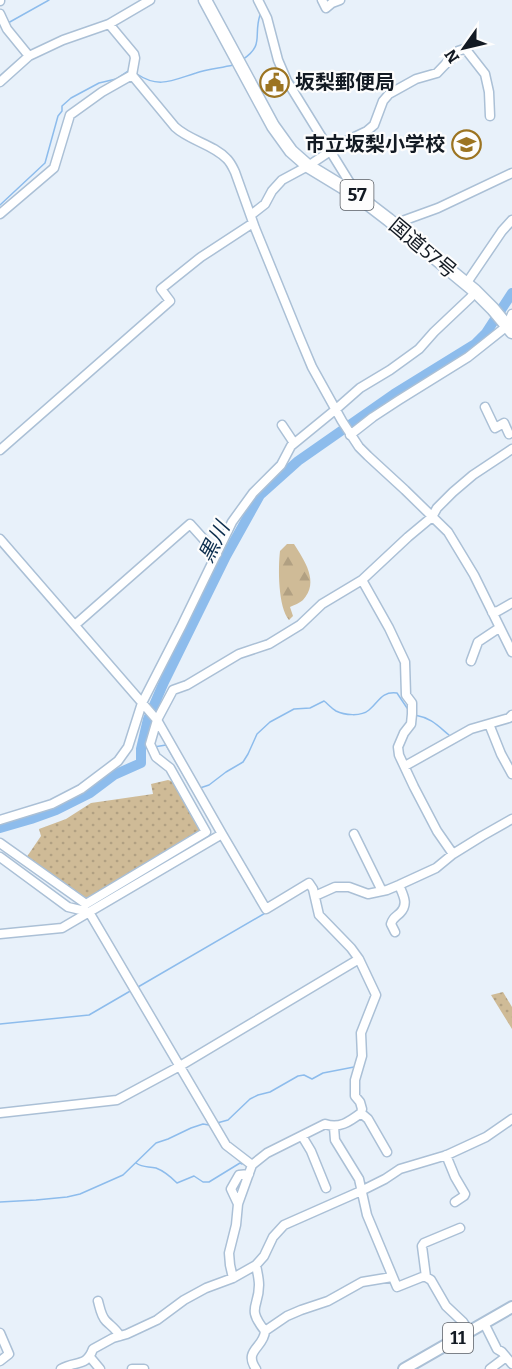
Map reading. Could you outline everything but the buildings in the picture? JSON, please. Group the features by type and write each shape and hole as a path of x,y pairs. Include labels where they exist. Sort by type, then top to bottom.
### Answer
{"highway":[{"name":"国道57号","path":"205,0 279,136 291,151 308,166 359,197 395,225 509,324"}],"main road":[{"name":"11","path":"404,1369 512,1307"}],"street":[{"path":"0,82 29,56 63,40 110,24 150,0"},
{"path":"258,0 267,18 278,60 288,81 359,197"},
{"path":"322,0 326,8 340,0"},
{"path":"0,15 7,29 29,56"},
{"path":"110,24 134,54 132,75"},
{"path":"0,450 170,302 161,289 252,219 282,180 374,125 388,94 416,79 437,74 456,52 467,51 485,74 488,83 490,116"},
{"path":"0,214 54,168 70,115 102,92 132,75"},
{"path":"132,75 181,133 201,142 226,158 235,172 309,360 335,410 359,447 448,532 461,552 512,652"},
{"path":"395,225 438,208 512,173"},
{"path":"0,820 52,804 81,789 118,760 128,747 142,703 232,522 253,493 281,465 294,443 360,388 419,349 471,297 470,288 502,231 512,220"},
{"path":"350,435 373,417 468,357 509,324"},
{"path":"485,407 495,428 504,423 509,434"},
{"path":"282,429 294,443"},
{"path":"0,843 86,904 206,832 170,768 156,757 150,744 157,720 173,690 187,685 239,654 269,644 300,625 322,604 362,580 432,517 437,508 473,475 512,449"},
{"path":"75,625 190,524 217,554"},
{"path":"0,539 157,720 266,909 309,883 313,889 320,915 359,959 376,995 361,1033 362,1056 355,1080 355,1096 360,1101 361,1113"},
{"path":"362,580 405,662 406,694 412,703 412,714 411,724 398,747 399,755 437,831 453,854"},
{"path":"492,612 512,603"},
{"path":"471,661 477,642 500,628"},
{"path":"405,766 462,734 512,716"},
{"path":"489,724 512,774"},
{"path":"315,896 335,886 349,887 368,894 399,885 436,868 453,854 512,819"},
{"path":"0,934 62,928 222,834"},
{"path":"354,834 382,891"},
{"path":"0,857 68,907 89,912 226,1145 252,1165"},
{"path":"395,932 391,924 392,919 405,906 399,885"},
{"path":"0,1113 117,1100 180,1066 359,959"},
{"path":"233,1278 229,1253 236,1225 238,1204 252,1165 267,1153 325,1124 334,1127 361,1113"},
{"path":"361,1113 368,1119 387,1152"},
{"path":"61,1369 87,1360 93,1349 113,1338 158,1320 184,1300 256,1265 264,1256 273,1237 284,1226 361,1191 400,1169 446,1155 486,1137 512,1120"},
{"path":"334,1127 335,1140 358,1179 367,1215 397,1287 422,1277 431,1280 446,1306 469,1331"},
{"path":"302,1136 311,1151 326,1188"},
{"path":"446,1155 465,1194 455,1202"},
{"path":"426,1277 424,1243 460,1228"},
{"path":"256,1265 259,1286 254,1312 265,1331 264,1338 251,1356 256,1369"},
{"path":"265,1331 286,1316 328,1301 362,1282 392,1277"},
{"path":"98,1301 102,1315 116,1328 120,1336"},
{"path":"484,1323 497,1349 509,1360 490,1369"},
{"path":"0,1333 9,1354 0,1363 3,1369"},
{"path":"90,1357 100,1369"},
{"path":"132,1369 144,1369"}],"green space":[{"path":"287,544 294,544 306,564 310,579 308,593 303,600 290,607 293,616 289,620 283,606 279,577 280,551"},
{"path":"168,780 174,782 203,832 86,903 26,858 41,836 39,829 66,819 91,803 153,794 151,784"},
{"path":"503,992 512,1007 512,1029 491,995"}],"waterway":[{"path":"8,23 49,0"},
{"path":"242,60 254,50 260,15"},
{"path":"137,74 152,81 166,82 233,65"},
{"path":"0,205 45,163 62,106 71,98 99,83 116,79 128,71"},
{"name":"黒川","path":"0,828 56,810 90,793 114,775 141,763 141,749 148,719 164,682 226,556 260,495 298,461 394,394 475,344 486,333 512,293"},
{"path":"200,788 209,785 243,762 257,734 270,722 294,709 310,708 324,701 339,712 357,714 366,712 384,695 392,693 397,693 407,708"},
{"path":"415,715 430,720 449,735"},
{"path":"154,747 166,745 191,788"},
{"name":"黒川","path":"141,749 147,748"},
{"path":"138,987 267,912"},
{"path":"0,1024 89,1015 132,990"},
{"path":"217,1123 228,1120 250,1099 270,1092 298,1076 304,1075 312,1079 323,1073 354,1067"},
{"path":"0,1202 80,1194 123,1175 156,1143 191,1128 203,1124 209,1125"},
{"path":"136,1163 159,1169 177,1183 194,1176 203,1182 209,1182 240,1163 242,1164"}],"place":[{"name":"坂梨郵便局","path":"274,82"},
{"name":"市立坂梨小学校","path":"466,144"}]}
